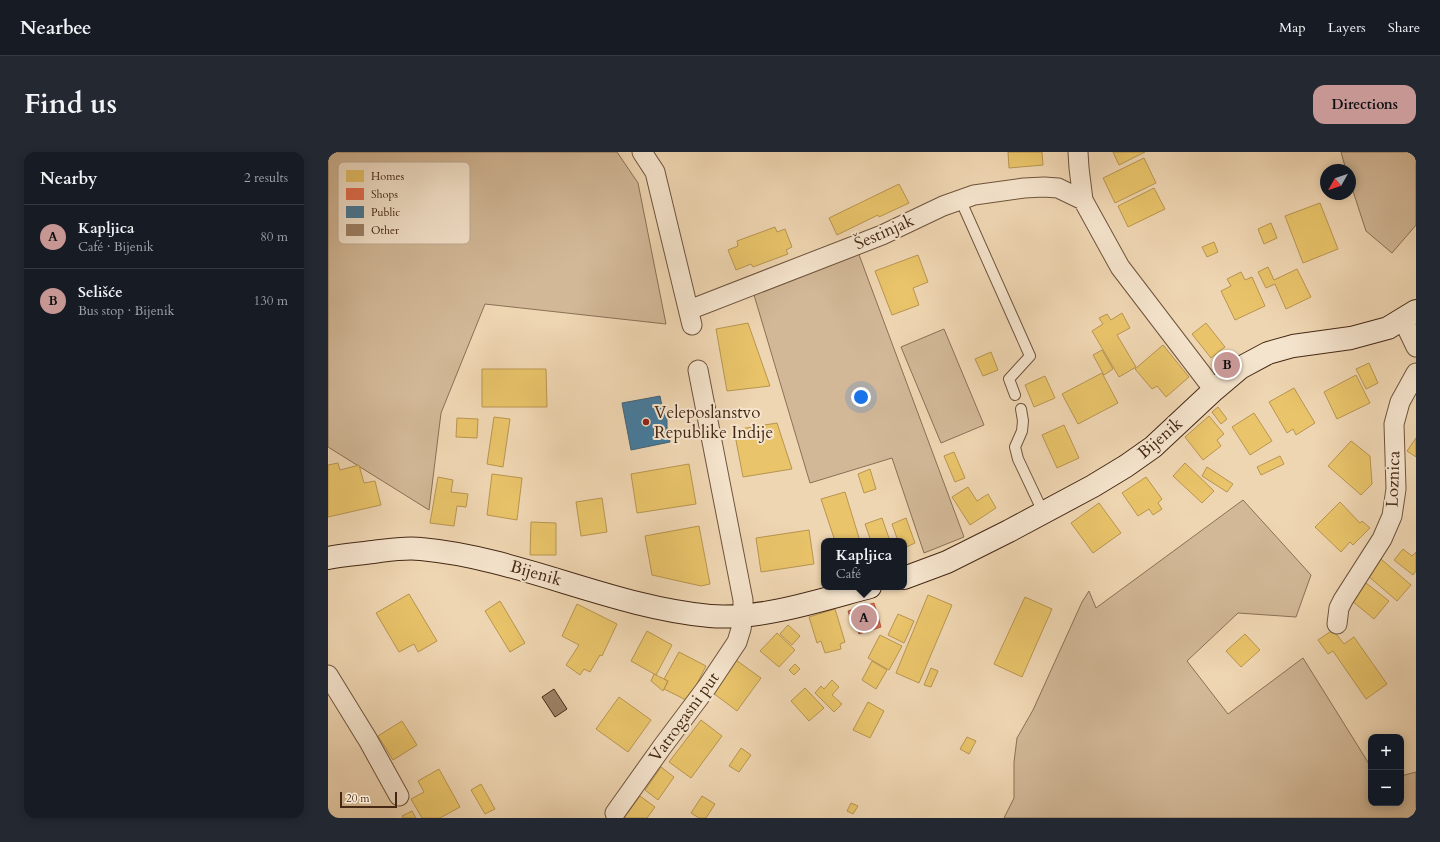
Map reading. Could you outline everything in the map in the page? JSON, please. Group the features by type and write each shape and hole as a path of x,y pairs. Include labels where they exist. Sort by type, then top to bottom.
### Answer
{"main road":[{"name":"Bijenik","path":"907,577 947,562 1093,486 1126,466 1153,447 1240,368 1268,352 1293,346 1351,338 1388,328 1410,316"},
{"name":"Bijenik","path":"328,558 398,549 420,549 471,556 644,605 681,613 712,616 743,615 780,610 858,590"}],"street":[{"name":"Šestinjak","path":"642,152 655,172 691,318 882,235 960,199 974,195 1024,188 1044,187 1058,188 1083,200"},
{"path":"1078,152 1083,200 1120,267 1214,390"},
{"path":"1410,316 1416,347"},
{"path":"698,370 743,600 743,615"},
{"name":"Loznica","path":"1337,624 1339,608 1343,600 1382,539 1392,516 1396,489 1394,424 1400,402 1416,373"},
{"name":"Vatrogasni put","path":"614,813 727,658 737,642 743,615"},
{"path":"328,675 368,740 399,796"}],"lane":[{"path":"960,199 1030,356 1009,379 1015,395"},
{"path":"1021,410 1023,421 1022,431 1015,448 1018,459 1043,512"}],"shaded area":[{"path":"328,152 617,152 638,183 666,324 485,304 441,413 429,510 328,447"},
{"path":"1341,152 1416,152 1416,225 1392,253 1366,231 1356,200 1356,164 1344,164"},
{"path":"858,252 964,537 924,553 892,458 810,483 754,295"},
{"path":"944,329 984,425 941,443 901,347"},
{"path":"1243,500 1311,575 1296,617 1238,613 1187,661 1228,714 1303,658 1368,762 1368,806 1404,806 1404,775 1416,772 1416,818 1004,818 1014,798 1014,762 1017,738 1033,710 1082,602 1089,591 1096,608"}],"building: Homes":[{"path":"1008,152 1042,152 1043,165 1009,168"},
{"path":"1113,152 1145,152 1119,165"},
{"path":"1144,158 1156,183 1115,203 1103,178"},
{"path":"899,184 909,203 879,217 878,215 837,235 829,218"},
{"path":"1154,188 1165,209 1128,227 1118,206"},
{"path":"1320,203 1338,249 1303,263 1285,216"},
{"path":"1271,223 1277,238 1264,244 1258,229"},
{"path":"775,227 777,232 785,229 792,247 786,250 788,254 753,267 751,264 736,270 728,250 738,246 737,241"},
{"path":"1214,242 1218,252 1207,257 1202,247"},
{"path":"918,255 928,282 913,288 919,305 892,315 875,271"},
{"path":"1268,267 1274,280 1297,269 1311,297 1286,309 1275,284 1266,288 1258,272"},
{"path":"1241,272 1245,280 1252,277 1265,306 1235,320 1221,291 1231,286 1227,279"},
{"path":"1122,313 1130,328 1117,335 1136,367 1119,377 1092,331 1103,324 1099,318 1107,314 1111,320"},
{"path":"748,323 770,386 727,391 716,329"},
{"path":"1206,323 1225,347 1211,358 1192,334"},
{"path":"1163,345 1189,377 1166,397 1157,386 1152,389 1135,369"},
{"path":"1102,350 1113,369 1104,375 1093,355"},
{"path":"991,352 998,370 983,376 975,359"},
{"path":"1369,363 1378,383 1366,389 1356,369"},
{"path":"482,369 546,369 547,407 482,407"},
{"path":"1102,373 1118,403 1078,424 1062,394"},
{"path":"1356,375 1370,403 1337,419 1324,392"},
{"path":"1045,376 1055,398 1034,407 1025,385"},
{"path":"1294,388 1315,423 1296,435 1293,429 1287,433 1269,402"},
{"path":"1218,407 1227,419 1221,424 1212,412"},
{"path":"1254,413 1272,441 1250,455 1232,427"},
{"path":"1209,416 1224,434 1217,440 1221,446 1203,460 1185,437"},
{"path":"494,417 510,419 503,467 487,464"},
{"path":"457,418 478,419 477,438 456,437"},
{"path":"777,423 792,469 743,477 734,430"},
{"path":"1064,425 1079,458 1057,468 1042,435"},
{"path":"1416,438 1416,457 1407,451"},
{"path":"1351,441 1370,456 1372,484 1361,495 1328,466"},
{"path":"954,452 965,478 955,482 944,456"},
{"path":"1280,456 1284,464 1261,475 1257,467"},
{"path":"338,463 340,470 359,465 364,483 375,481 381,505 328,517 328,465"},
{"path":"1185,463 1214,491 1202,503 1173,476"},
{"path":"689,464 696,504 637,513 631,474"},
{"path":"1207,467 1233,484 1227,492 1202,476"},
{"path":"870,469 876,489 864,493 858,474"},
{"path":"492,474 522,478 517,520 487,515"},
{"path":"438,477 453,480 451,492 468,494 466,507 457,506 454,526 430,523"},
{"path":"1146,477 1162,499 1158,503 1162,509 1153,515 1149,509 1138,516 1122,493"},
{"path":"968,487 977,501 988,494 996,508 970,525 952,497"},
{"path":"845,492 859,538 834,538 821,499"},
{"path":"602,498 607,532 581,536 576,502"},
{"path":"1340,502 1360,523 1362,521 1370,528 1353,545 1350,542 1341,552 1315,527"},
{"path":"1099,503 1121,533 1093,553 1071,523"},
{"path":"882,518 889,538 870,538 865,524"},
{"path":"906,518 915,543 907,547 907,538 897,538 892,524"},
{"path":"531,522 556,523 556,555 530,555"},
{"path":"699,526 710,584 701,586 652,575 645,536"},
{"path":"809,530 814,564 761,572 756,538"},
{"path":"1403,549 1412,556 1416,552 1416,571 1413,575 1394,560"},
{"path":"1381,559 1411,585 1397,601 1367,575"},
{"path":"1366,583 1389,601 1374,619 1352,601"},
{"path":"409,594 437,641 418,652 414,644 399,652 376,613"},
{"path":"928,595 952,605 919,683 896,673"},
{"path":"1025,597 1052,609 1022,677 994,664"},
{"path":"500,601 525,643 510,652 485,611"},
{"path":"577,604 617,624 602,656 600,655 590,672 584,669 580,675 566,665 579,645 562,636"},
{"path":"835,609 845,642 840,644 841,649 825,653 821,641 817,643 809,617"},
{"path":"898,614 914,621 904,643 888,635"},
{"path":"788,625 800,636 792,645 780,634"},
{"path":"1333,630 1344,644 1354,637 1387,684 1366,699 1333,651 1328,654 1318,640"},
{"path":"647,631 672,645 656,675 631,661"},
{"path":"777,633 795,650 779,667 760,651"},
{"path":"1245,634 1260,650 1241,667 1226,651"},
{"path":"880,635 902,646 889,670 868,658"},
{"path":"679,652 706,666 688,701 664,689 668,681 664,679"},
{"path":"736,660 761,678 737,711 713,693"},
{"path":"872,661 887,670 876,689 862,680"},
{"path":"795,664 800,669 794,675 789,670"},
{"path":"931,668 938,671 931,687 924,685"},
{"path":"654,674 668,681 663,691 651,681"},
{"path":"832,680 839,687 832,695 842,704 834,712 815,693 821,686 824,689"},
{"path":"805,688 824,708 809,721 791,701"},
{"path":"619,697 651,720 628,752 596,729"},
{"path":"868,702 884,711 870,738 853,730"},
{"path":"701,720 722,736 691,778 669,762"},
{"path":"402,721 417,745 393,760 378,736"},
{"path":"967,737 976,741 969,754 960,749"},
{"path":"741,748 751,755 739,772 729,766"},
{"path":"661,767 674,777 658,800 645,790"},
{"path":"439,769 460,807 440,818 422,818 411,799 424,792 418,781"},
{"path":"481,784 495,809 485,814 471,790"},
{"path":"640,796 655,807 647,818 624,818"},
{"path":"702,796 715,804 706,818 699,818 691,813"},
{"path":"851,803 858,806 853,814 847,811"},
{"path":"412,811 416,818 403,818 402,816"}],"building: Shops":[{"path":"874,603 881,627 859,634 857,626 853,627 848,611"}],"building: Public":[{"name":"Veleposlanstvo Republike Indije","path":"660,396 663,411 667,420 670,442 631,450 622,403"}],"building: Other":[{"path":"554,689 567,709 555,717 542,697"}],"place":[{"name":"Selišće","path":"1227,365"},
{"name":"Veleposlanstvo Republike Indije","path":"646,422"},
{"name":"Kapljica","path":"864,618"}]}
